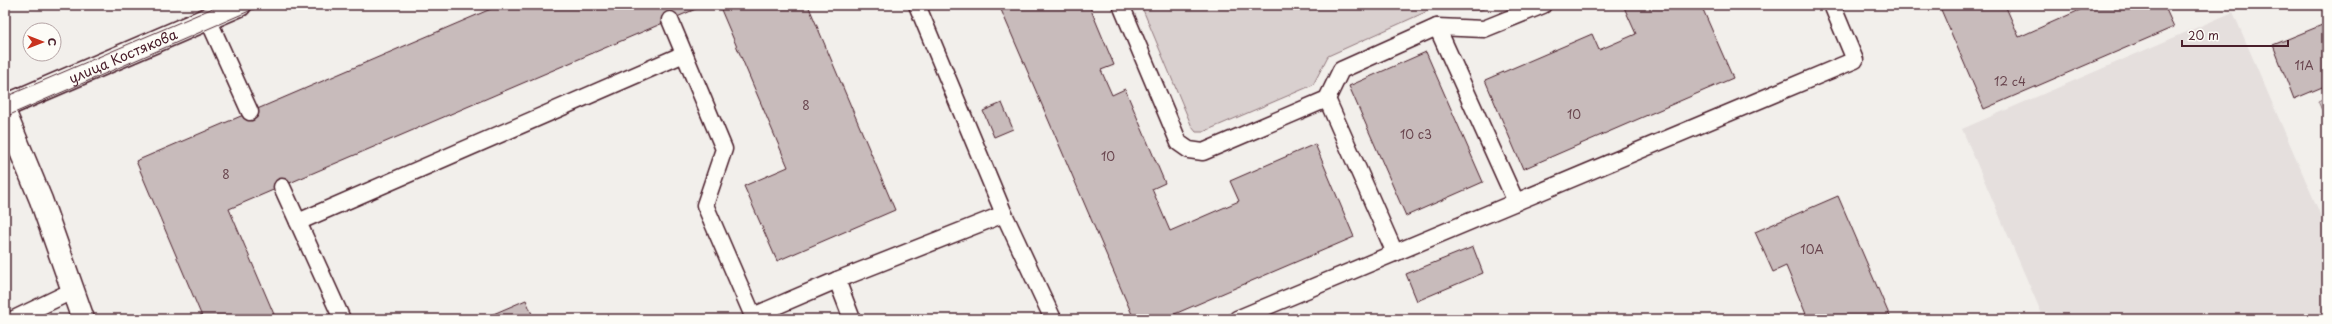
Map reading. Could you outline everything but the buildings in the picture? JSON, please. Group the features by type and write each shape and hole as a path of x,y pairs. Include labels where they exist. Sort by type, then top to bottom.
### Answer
{"street":[{"name":"улица Костякова","path":"5,106 240,5"},
{"path":"5,113 40,200 82,319"}],"lane":[{"path":"917,5 1004,214 1053,319"},
{"path":"1121,5 1179,143 1189,150 1204,152 1327,99 1341,70 1438,27 1484,29 1543,5"},
{"path":"1237,319 1856,60 1832,5"},
{"path":"208,19 250,112"},
{"path":"670,20 724,149 706,205 754,317 837,280 1004,214"},
{"path":"1438,27 1516,202"},
{"path":"298,222 684,54"},
{"path":"1327,99 1395,253"},
{"path":"282,187 342,319"},
{"path":"837,280 852,319"},
{"path":"14,319 72,291"}],"shaded area":[{"path":"1141,5 1493,5 1481,10 1430,10 1328,56 1313,85 1203,132 1196,132 1192,127"},
{"path":"2233,12 2327,230 2327,316 2321,319 2044,319 1962,129"},
{"path":"2327,97 2327,122 2318,101"}],"tram line":[{"path":"5,97 220,5"},
{"path":"5,117 263,5"}]}
